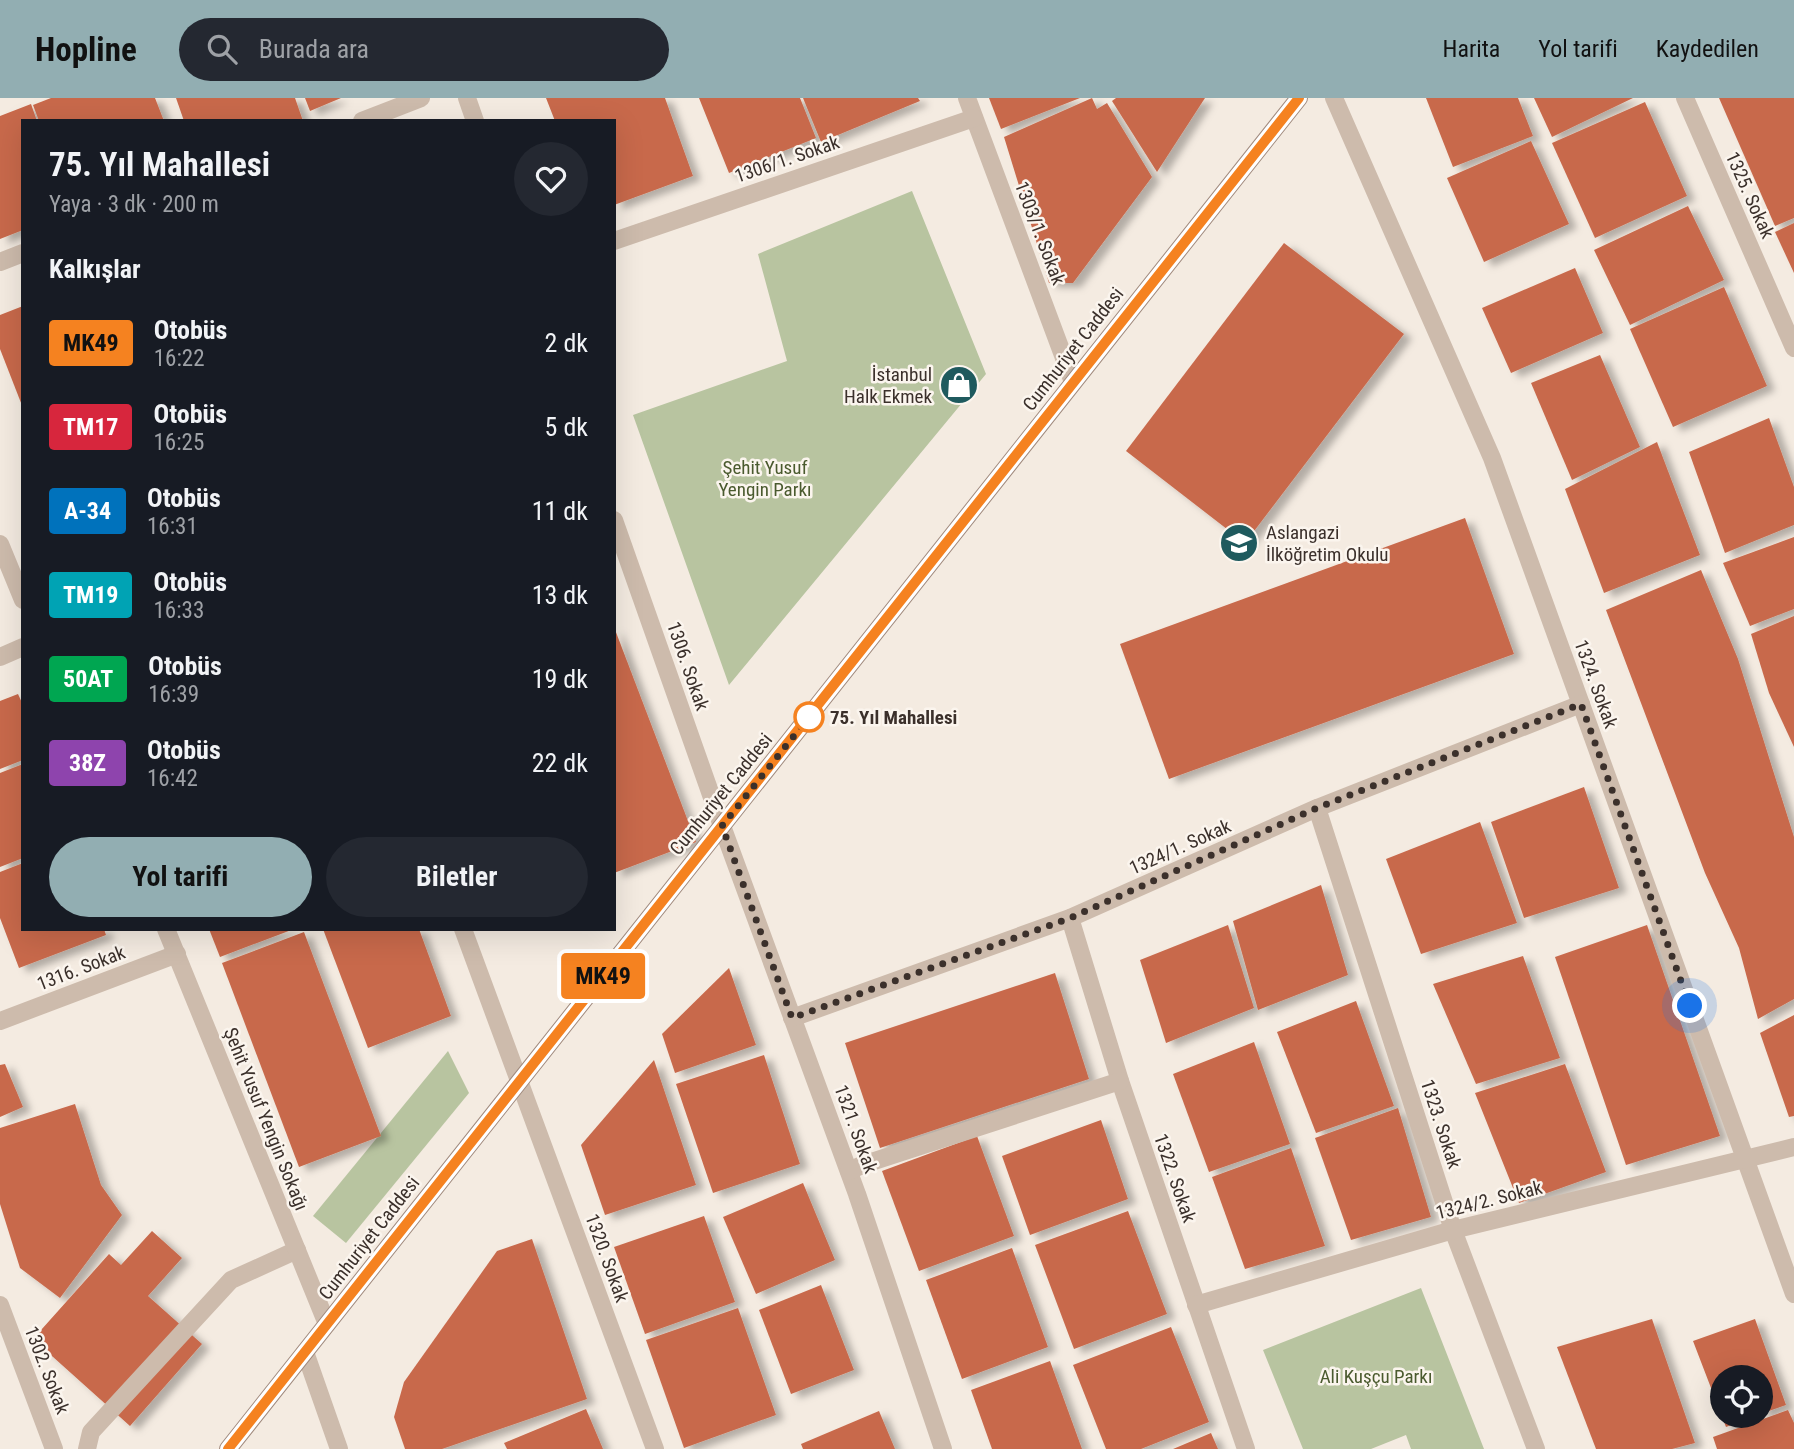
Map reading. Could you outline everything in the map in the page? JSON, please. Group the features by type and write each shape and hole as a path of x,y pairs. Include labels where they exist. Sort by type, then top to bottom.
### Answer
{"main road":[{"name":"Cumhuriyet Caddesi","path":"228,1449 1298,98"}],"street":[{"path":"367,119 421,98"},
{"path":"467,98 474,119"},
{"name":"1303/1. Sokak","path":"967,98 1073,383"},
{"name":"1324. Sokak","path":"1334,98 1492,458 1794,1294"},
{"name":"1325. Sokak","path":"1685,98 1794,348"},
{"name":"1306/1. Sokak","path":"616,240 974,118"},
{"path":"0,262 21,254"},
{"name":"1306. Sokak","path":"616,526 722,826"},
{"path":"0,544 21,595"},
{"path":"0,657 21,648"},
{"name":"1324/1. Sokak","path":"792,1018 1070,918 1317,808 1581,704"},
{"name":"1323. Sokak","path":"1317,808 1453,1230 1536,1449"},
{"name":"1321. Sokak","path":"722,826 849,1171 943,1449"},
{"name":"1322. Sokak","path":"1070,918 1120,1082 1246,1449"},
{"name":"Şehit Yusuf Yengin Sokağı","path":"167,931 327,1324"},
{"name":"1320. Sokak","path":"464,931 655,1449"},
{"name":"1316. Sokak","path":"0,1021 177,954"},
{"path":"849,1171 1120,1082"},
{"name":"1324/2. Sokak","path":"1196,1305 1453,1230 1744,1157 1794,1147"},
{"path":"87,1449 91,1432 231,1280 297,1250"},
{"name":"1302. Sokak","path":"0,1305 54,1449"},
{"path":"305,1352 339,1449"}],"green space":[{"name":"Şehit Yusuf Yengin Parkı","path":"912,191 986,374 729,685 633,415 787,361 758,254"},
{"path":"448,1051 469,1093 346,1243 313,1216"},
{"name":"Ali Kuşçu Parkı","path":"1421,1288 1484,1449 1411,1449 1406,1435 1371,1449 1303,1449 1263,1350"}],"building":[{"path":"51,98 155,98 163,119 38,119 33,105"},
{"path":"176,98 295,98 302,119 183,119"},
{"path":"305,98 341,98 310,111"},
{"path":"546,98 665,98 693,176 616,204 616,119 554,119"},
{"path":"699,98 800,98 816,138 729,173"},
{"path":"803,98 918,98 920,101 821,142"},
{"path":"989,98 1080,98 1001,129"},
{"path":"1092,98 1097,109 1107,103 1152,177 1073,283 1049,283 1004,137"},
{"path":"1116,98 1205,98 1157,172 1112,101"},
{"path":"1426,98 1518,98 1533,136 1453,167"},
{"path":"1534,98 1633,98 1552,137"},
{"path":"1719,98 1794,98 1794,218 1775,226"},
{"path":"1645,102 1687,196 1595,238 1552,143"},
{"path":"31,104 36,119 21,119 21,231 0,239 0,116"},
{"path":"1531,141 1569,224 1484,262 1447,178"},
{"path":"1688,206 1724,280 1630,325 1594,250"},
{"path":"1794,223 1794,273 1775,232"},
{"path":"1284,243 1404,334 1245,543 1126,451"},
{"path":"1575,268 1603,333 1511,373 1482,308"},
{"path":"1724,287 1767,386 1673,427 1630,329"},
{"path":"21,307 21,403 0,349 0,315"},
{"path":"1600,355 1640,447 1572,480 1531,383"},
{"path":"1769,418 1794,487 1794,525 1725,553 1689,452"},
{"path":"1657,442 1700,555 1604,593 1565,489"},
{"path":"1465,518 1514,654 1169,779 1120,644"},
{"path":"1794,537 1794,609 1750,626 1723,563"},
{"path":"1701,570 1738,659 1794,837 1794,999 1758,1019 1739,948 1705,873 1606,610"},
{"path":"1794,616 1794,747 1769,693 1751,634"},
{"path":"616,632 696,842 616,872"},
{"path":"18,694 21,701 21,761 0,769 0,701"},
{"path":"21,765 21,859 0,867 0,773"},
{"path":"1584,787 1619,888 1524,918 1491,822"},
{"path":"1480,822 1517,923 1421,954 1386,859"},
{"path":"21,864 21,931 105,931 106,935 19,968 0,918 0,872"},
{"path":"1321,885 1348,975 1258,1010 1233,921"},
{"path":"1228,925 1254,1008 1166,1043 1140,960"},
{"path":"1647,925 1720,1136 1626,1165 1555,957"},
{"path":"210,931 289,931 220,957"},
{"path":"324,931 420,931 451,1016 368,1048"},
{"path":"304,932 381,1136 299,1167 222,963"},
{"path":"1523,956 1560,1058 1476,1084 1433,984"},
{"path":"729,968 756,1045 675,1073 662,1034"},
{"path":"1055,973 1089,1079 880,1148 845,1043"},
{"path":"1356,1001 1394,1106 1316,1133 1277,1032"},
{"path":"1794,1015 1794,1116 1789,1117 1760,1033"},
{"path":"1254,1042 1290,1144 1209,1172 1173,1074"},
{"path":"764,1055 800,1164 713,1193 676,1084"},
{"path":"654,1060 696,1185 605,1215 581,1145"},
{"path":"5,1064 23,1107 0,1117 0,1065"},
{"path":"1565,1064 1606,1172 1519,1203 1475,1093"},
{"path":"75,1104 101,1185 122,1215 60,1298 20,1268 0,1204 0,1128"},
{"path":"1398,1108 1431,1217 1351,1240 1315,1138"},
{"path":"1101,1120 1128,1199 1030,1235 1002,1156"},
{"path":"977,1136 1014,1236 919,1271 882,1171"},
{"path":"1291,1148 1325,1246 1245,1269 1212,1177"},
{"path":"803,1183 835,1260 756,1294 723,1217"},
{"path":"1128,1211 1167,1314 1074,1349 1035,1245"},
{"path":"704,1216 735,1302 645,1334 614,1247"},
{"path":"152,1231 182,1258 148,1296 202,1344 130,1426 33,1339 109,1254 121,1265"},
{"path":"532,1239 587,1399 442,1449 405,1449 394,1417 404,1382 497,1251"},
{"path":"1012,1248 1048,1347 962,1379 926,1280"},
{"path":"821,1285 854,1370 791,1394 759,1310"},
{"path":"738,1308 776,1415 684,1448 646,1340"},
{"path":"1652,1319 1695,1443 1672,1449 1596,1449 1557,1347"},
{"path":"1755,1319 1772,1365 1710,1365 1710,1385 1693,1341"},
{"path":"1171,1327 1209,1422 1141,1449 1106,1449 1073,1365"},
{"path":"1050,1361 1082,1449 992,1449 971,1390"},
{"path":"1773,1369 1786,1405 1773,1410"},
{"path":"586,1409 603,1449 507,1449 504,1443"},
{"path":"1788,1410 1794,1423 1794,1449 1717,1449 1713,1437 1738,1428 1773,1428 1773,1415"},
{"path":"879,1411 895,1449 803,1449 801,1444"},
{"path":"1211,1433 1218,1449 1173,1449"}],"bus line":[{"name":"MK49","path":"228,1449 1299,98"}],"place":[{"name":"İstanbul Halk Ekmek","path":"959,385"},
{"name":"Aslangazi İlköğretim Okulu","path":"1239,543"},
{"name":"75. Yıl Mahallesi","path":"809,717"}],"route":[{"path":"809,717 722,826 792,1018 1070,918 1317,808 1581,704 1690,1006"}]}
